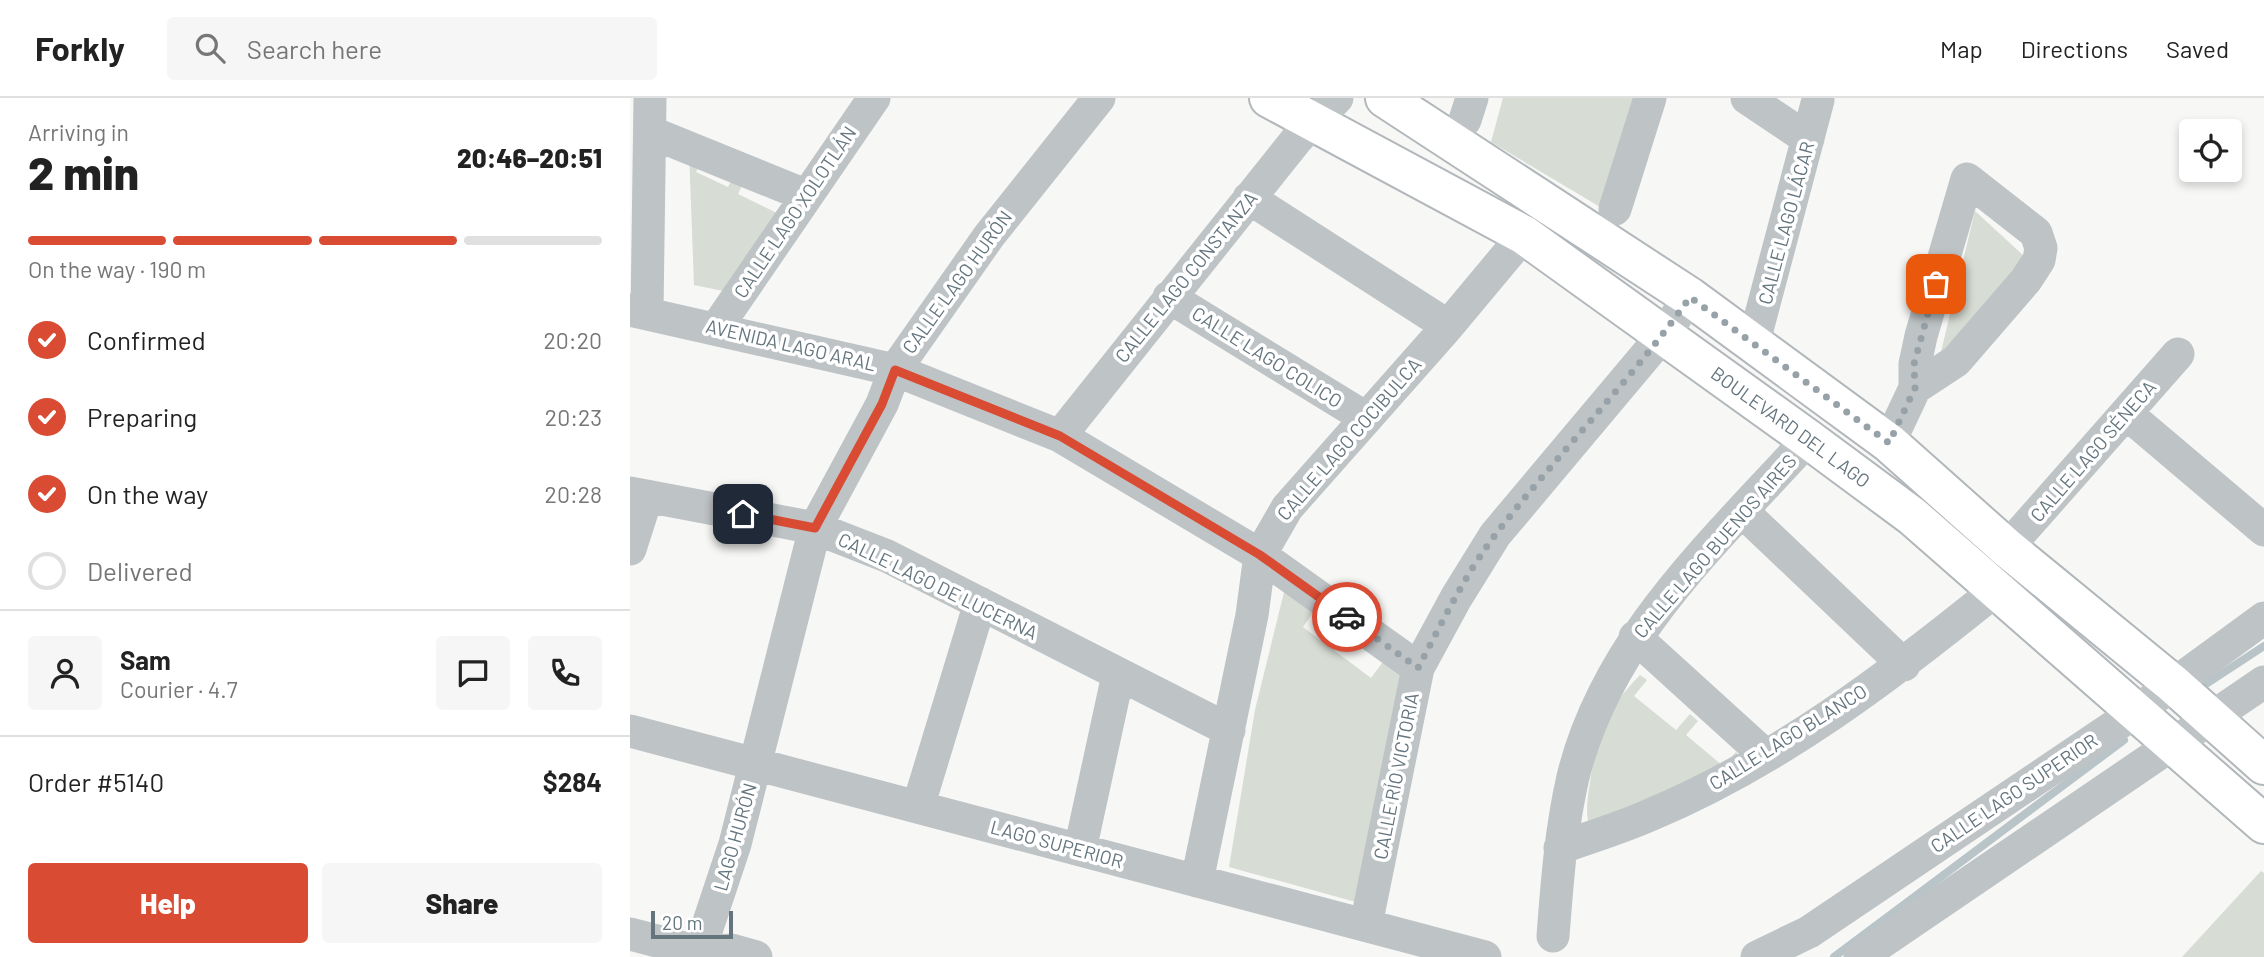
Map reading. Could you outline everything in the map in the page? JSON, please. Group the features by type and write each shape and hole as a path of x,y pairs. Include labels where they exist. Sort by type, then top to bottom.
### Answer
{"street":[{"path":"639,311 650,98"},
{"name":"CALLE LAGO XOLOTLÁN","path":"717,327 874,98"},
{"name":"CALLE LAGO HURÓN","path":"757,763 815,528 882,404 895,370 989,236 1099,98"},
{"name":"BOULEVARD DEL LAGO","path":"1269,98 1326,109 1524,235 1808,439 1912,516 2264,824"},
{"path":"1385,98 1690,297 1889,443 2007,548 2173,684 2264,765"},
{"path":"1615,209 1650,98"},
{"path":"1747,98 1808,139"},
{"name":"CALLE LAGO LÁCAR","path":"1753,345 1818,100"},
{"name":"CALLE LAGO CONSTANZA","path":"1060,436 1169,297 1326,109"},
{"path":"650,132 806,195"},
{"path":"1889,443 1915,388 1914,364 1967,179 2036,233 2041,248 2039,260 1956,361 1915,388"},
{"path":"1250,198 1448,326"},
{"name":"CALLE LAGO COCIBULCA","path":"1197,881 1252,615 1260,555 1287,508 1448,326 1524,235"},
{"name":"CALLE LAGO COLICO","path":"1169,297 1366,418"},
{"name":"CALLE RÍO VICTORIA","path":"1366,925 1418,668 1456,597 1495,535 1664,335 1690,297"},
{"name":"AVENIDA LAGO ARAL","path":"639,311 895,370 1060,436 1260,555 1418,668"},
{"name":"CALLE LAGO SÉNECA","path":"2007,548 2178,354"},
{"path":"2126,413 2264,530"},
{"name":"CALLE LAGO BUENOS AIRES","path":"1553,936 1560,848 1573,778 1585,738 1611,677 1635,637 1808,439"},
{"path":"630,549 638,494"},
{"name":"CALLE LAGO DE LUCERNA","path":"638,494 815,528 887,556 1229,730"},
{"path":"1742,512 1904,665"},
{"name":"CALLE LAGO BLANCO","path":"1560,848 1650,815 1766,756 1904,665 1996,590"},
{"path":"918,807 980,603"},
{"name":"CALLE LAGO SUPERIOR","path":"1757,957 1809,932 2134,713 2264,618"},
{"path":"1635,637 1766,756"},
{"path":"1080,850 1118,675"},
{"path":"1860,957 2174,746 2264,682"},
{"name":"LAGO SUPERIOR","path":"630,731 1485,957"},
{"name":"LAGO HURÓN","path":"697,954 736,844 757,763"},
{"path":"630,934 697,954 731,950 755,957"}],"shaded area":[{"path":"1503,98 1647,98 1617,217 1491,142"},
{"path":"689,150 707,151 696,172 728,187 738,166 749,171 738,194 785,217 738,294 694,285"},
{"path":"1975,211 2025,257 1940,356"},
{"path":"1286,584 1319,604 1303,627 1371,678 1388,655 1409,675 1370,906 1229,867 1255,710"},
{"path":"1640,675 1647,680 1634,696 1676,730 1690,714 1698,721 1686,735 1723,766 1736,752 1742,760 1589,825 1588,798 1600,736 1611,712"},
{"path":"2261,871 2264,873 2264,957 2182,957"}],"waterway":[{"path":"2200,688 2264,646"},
{"path":"1834,957 2124,740"}],"way so far":[{"path":"1347,617 1418,668 1456,597 1495,535 1664,335 1690,297 1889,443 1915,388 1914,364 1936,284"}],"route":[{"path":"743,514 815,528 882,404 895,370 1060,436 1260,555 1347,617"}]}
